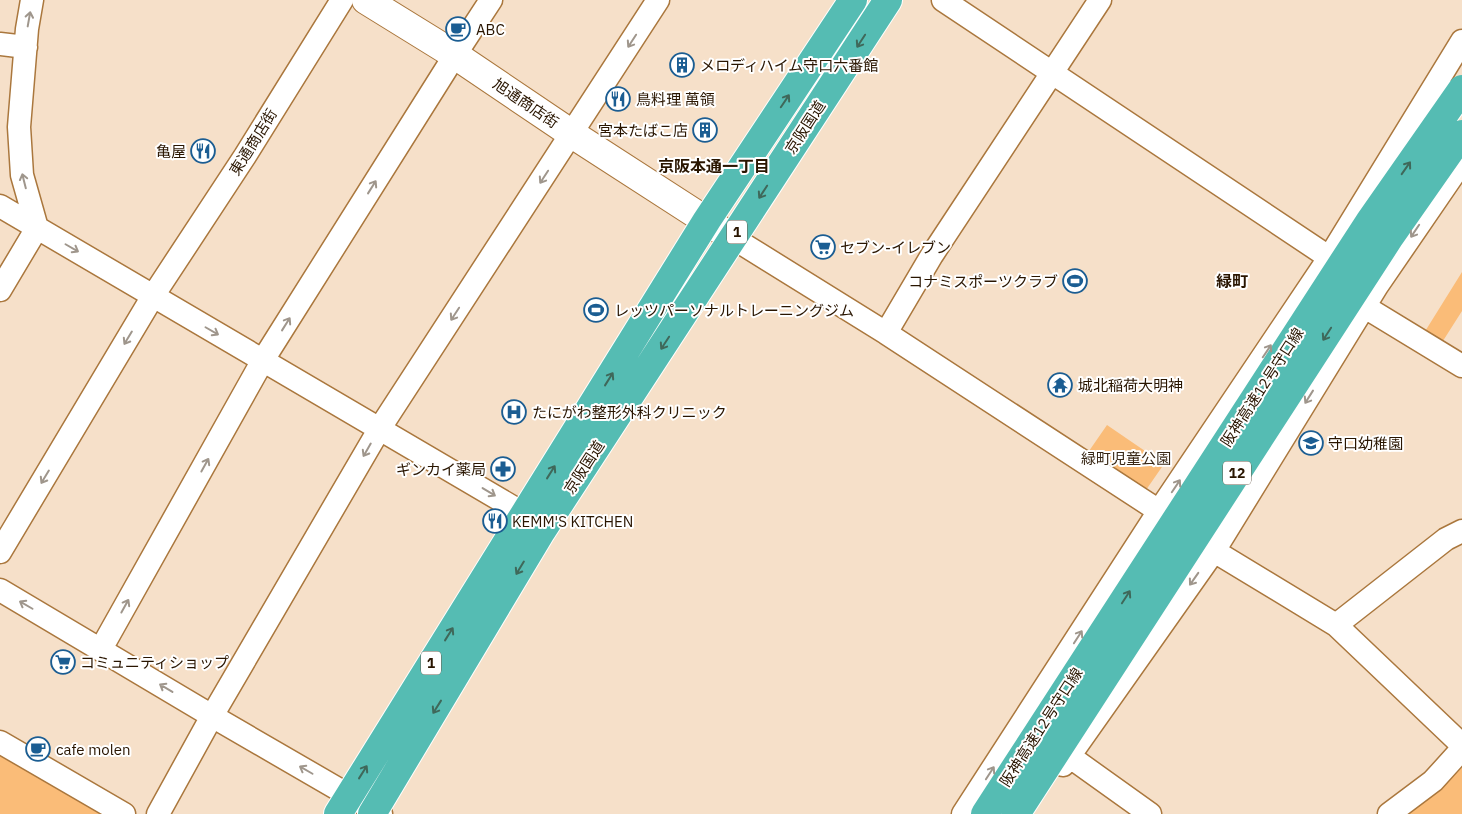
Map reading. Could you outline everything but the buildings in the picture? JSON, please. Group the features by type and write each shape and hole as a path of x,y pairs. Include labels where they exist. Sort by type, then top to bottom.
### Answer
{"highway":[{"name":"京阪国道","path":"376,813 535,520 696,213 853,0"},
{"name":"京阪国道","path":"343,804 535,520 733,238 888,0"},
{"name":"阪神高速12号守口線","path":"985,814 1369,222 1462,89"},
{"name":"阪神高速12号守口線","path":"1016,814 1390,237 1462,134"}],"main road":[{"name":"旭通商店街","path":"366,0 455,55 572,134 733,238"}],"street":[{"path":"0,290 37,228 22,176 19,127 32,0"},
{"name":"東通商店街","path":"0,552 158,290 342,0"},
{"path":"101,649 263,360 491,0"},
{"path":"158,814 212,716 380,428 658,0"},
{"path":"943,0 1051,74 1329,258 1377,286"},
{"path":"886,333 932,255 1100,0"},
{"path":"963,814 1159,511 1329,258 1462,41"},
{"path":"0,44 26,47"},
{"path":"1031,814 1069,756 1214,551 1377,286 1456,185 1462,162"},
{"path":"0,206 37,228 158,290 263,360 535,520"},
{"path":"733,238 886,333 1159,511 1214,551 1336,625 1462,744"},
{"path":"1365,307 1462,366"},
{"path":"1336,625 1446,539 1462,531"},
{"path":"0,590 212,716 343,804 376,813"},
{"path":"0,742 124,814"},
{"path":"1389,814 1433,781 1462,749"},
{"path":"1069,756 1150,814"}],"green space":[{"path":"1462,272 1462,311 1441,344 1424,333"},
{"name":"緑町児童公園","path":"1107,425 1164,464 1146,490 1089,451"},
{"path":"0,755 105,814 0,814"},
{"path":"1462,767 1462,814 1406,814"}],"place":[{"name":"ABC","path":"458,29"},
{"name":"メロディハイム守口六番館","path":"682,65"},
{"name":"鳥料理 萬領","path":"618,99"},
{"name":"宮本たばこ店","path":"705,130"},
{"name":"亀屋","path":"203,151"},
{"name":"セブン-イレブン","path":"823,247"},
{"name":"コナミスポーツクラブ","path":"1075,281"},
{"name":"レッツパーソナルトレーニングジム","path":"596,310"},
{"name":"城北稲荷大明神","path":"1060,385"},
{"name":"たにがわ整形外科クリニック","path":"514,412"},
{"name":"守口幼稚園","path":"1311,443"},
{"name":"ギンカイ薬局","path":"503,469"},
{"name":"KEMM'S KITCHEN","path":"495,521"},
{"name":"コミュニティショップ","path":"63,662"},
{"name":"cafe molen","path":"38,749"}],"district":[{"name":"京阪本通一丁目","path":"714,166"},
{"name":"緑町","path":"1232,281"}]}
